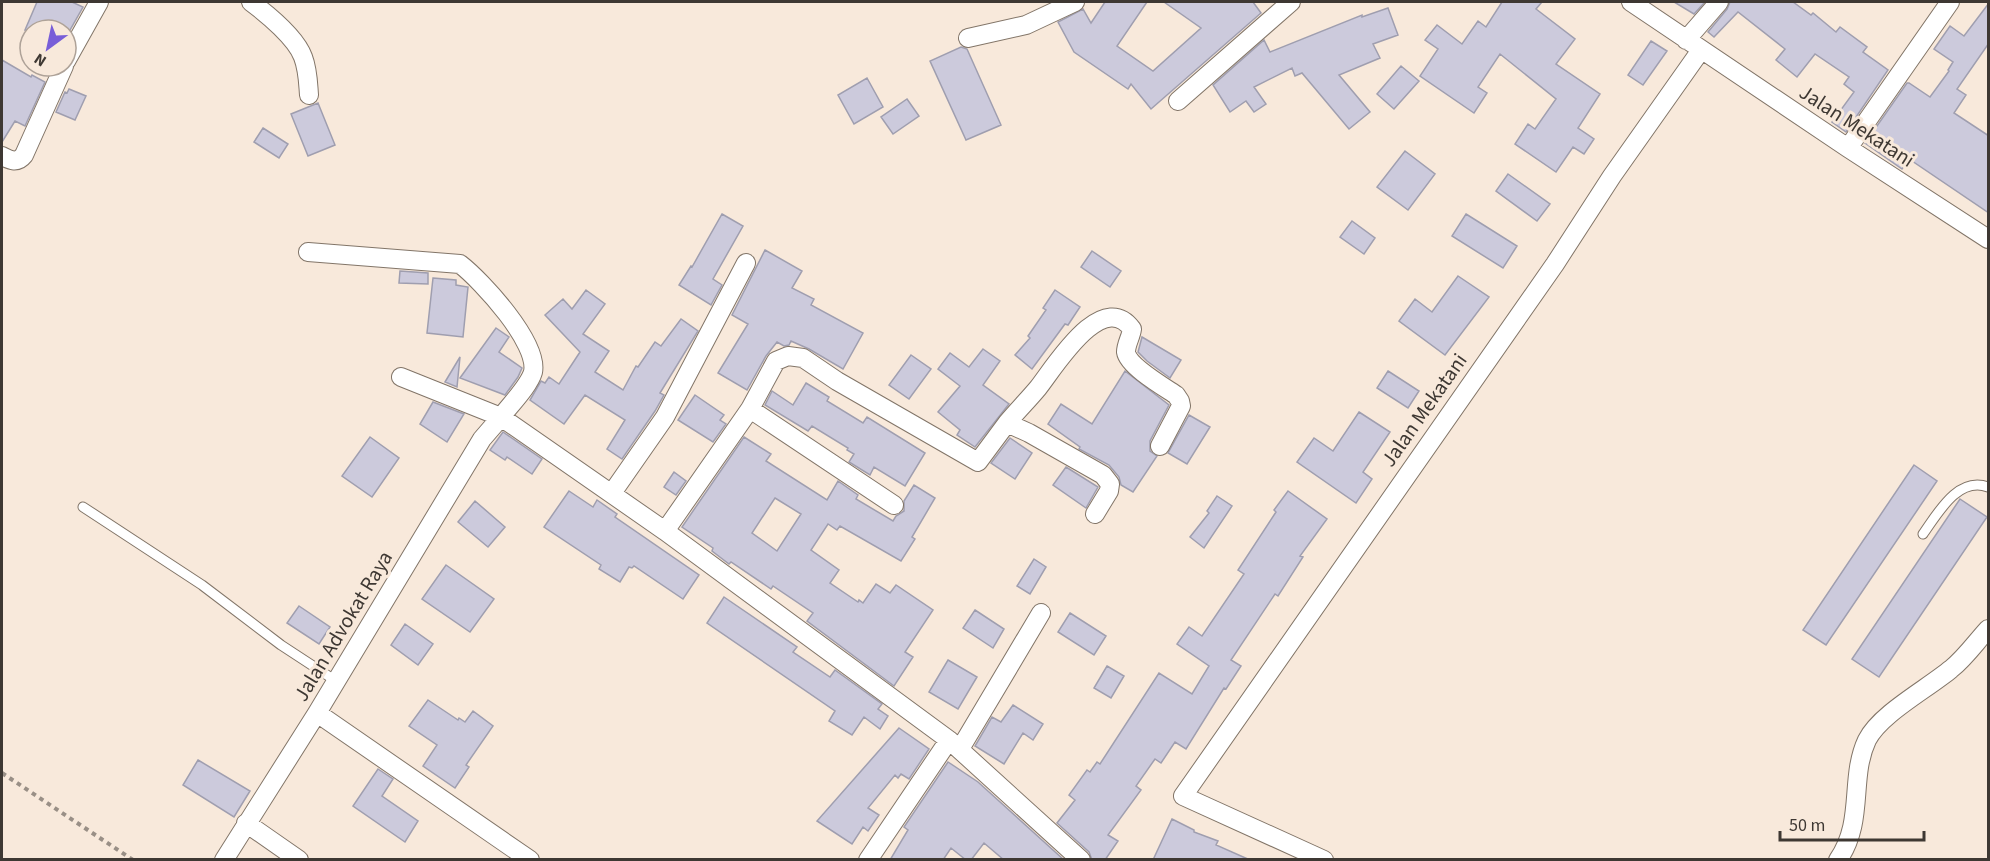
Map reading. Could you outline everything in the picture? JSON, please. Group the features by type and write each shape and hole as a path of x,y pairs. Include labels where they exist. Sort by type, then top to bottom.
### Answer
{"street":[{"path":"78,40 99,2"},
{"path":"251,2 276,20 303,55 308,76 309,95"},
{"path":"968,39 1026,25 1075,2"},
{"path":"1178,101 1290,2"},
{"name":"Jalan Mekatani","path":"1631,2 1848,148 1989,239"},
{"path":"1694,45 1719,2"},
{"path":"1848,148 1950,2"},
{"name":"Jalan Mekatani","path":"1324,860 1184,796 1555,264 1694,45"},
{"path":"2,156 15,161 24,155 59,78"},
{"name":"Jalan Advokat Raya","path":"224,860 336,681 482,439 531,376 534,365 527,347 509,316 475,275 460,264 308,252"},
{"path":"612,493 665,417 746,263"},
{"path":"665,531 750,409 776,361 788,356 795,356 978,462 1006,423 1087,328 1099,320 1111,318 1122,320 1132,329 1127,347 1128,358 1176,395 1180,401 1181,406 1160,446"},
{"path":"401,376 501,417 612,493 954,744 1081,860"},
{"path":"750,409 894,505"},
{"path":"1006,423 1029,433 1103,475 1110,484 1109,491 1095,514"},
{"path":"868,860 954,744 1041,613"},
{"path":"1838,860 1846,848 1854,822 1861,762 1867,741 1877,725 1953,668 1989,629"},
{"path":"316,713 530,860"},
{"path":"246,823 299,860"}],"lane":[{"path":"1923,534 1946,501 1962,489 1979,484 1989,487"},
{"path":"83,507 202,585 281,645 336,681"}],"path":[{"path":"2,773 132,860"}],"building":[{"path":"37,2 72,2 83,7 77,18 30,18"},
{"path":"1105,2 1147,2 1117,46 1153,71 1201,28 1164,2 1253,2 1261,13 1151,109 1131,84 1128,89 1074,52 1058,22 1083,9 1091,23"},
{"path":"1502,2 1542,2 1536,9 1575,39 1556,64 1600,94 1578,128 1594,139 1584,154 1573,147 1556,172 1515,144 1528,124 1535,129 1556,99 1500,54 1478,87 1487,93 1474,113 1420,76 1438,49 1425,40 1437,25 1462,44 1478,21 1486,27"},
{"path":"1674,2 1705,2 1694,14"},
{"path":"1730,2 1793,2 1811,15 1813,13 1836,32 1840,27 1867,47 1863,52 1888,70 1846,132 1832,122 1854,92 1844,84 1849,77 1815,54 1797,77 1776,60 1785,49 1738,12 1714,37 1708,32"},
{"path":"1989,3 1989,43 1957,89 1966,95 1954,113 1989,136 1989,213 1909,159 1902,169 1865,143 1907,83 1930,97 1953,62 1934,49 1950,26 1964,36"},
{"path":"1388,8 1398,35 1373,44 1380,58 1339,75 1370,112 1349,129 1302,73 1295,76 1292,68 1254,87 1266,104 1254,112 1246,101 1230,112 1213,85 1264,40 1270,52 1362,15 1362,17"},
{"path":"1651,41 1667,51 1643,85 1628,75"},
{"path":"961,47 967,49 1001,125 966,140 930,61"},
{"path":"2,60 18,69 18,78 38,78 45,82 25,126 15,121 2,142"},
{"path":"1401,66 1419,81 1394,109 1377,94"},
{"path":"867,78 883,107 854,124 838,95"},
{"path":"69,89 86,96 75,120 56,112 65,92 67,93"},
{"path":"907,99 919,116 893,134 881,117"},
{"path":"318,103 335,145 308,156 291,114"},
{"path":"263,128 288,144 279,158 254,142"},
{"path":"1405,151 1435,174 1408,210 1377,187"},
{"path":"1508,174 1550,204 1537,221 1496,191"},
{"path":"722,214 743,226 713,279 722,285 711,305 679,285"},
{"path":"1466,214 1517,246 1503,268 1452,236"},
{"path":"1352,221 1375,238 1364,254 1340,237"},
{"path":"765,250 802,271 792,288 814,299 811,305 863,333 843,369 791,341 789,345 784,346 777,342 766,356 747,390 718,373 748,324 732,315"},
{"path":"1092,251 1121,271 1110,287 1081,267"},
{"path":"400,271 428,273 428,284 399,283"},
{"path":"1458,276 1489,297 1445,355 1399,321 1415,299 1432,312"},
{"path":"433,278 456,280 456,285 468,287 463,337 427,333"},
{"path":"586,290 605,304 583,334 609,351 595,372 623,390 636,366 638,367 655,342 661,346 681,319 698,331 660,393 664,395 655,411 622,459 607,449 625,420 585,395 564,424 530,400 541,381 545,383 549,377 559,384 580,352 545,315 563,299 572,309"},
{"path":"1055,290 1080,307 1032,369 1015,355 1030,338 1028,336 1046,310 1043,308"},
{"path":"496,328 509,337 499,352 522,368 505,395 460,378"},
{"path":"1142,337 1181,360 1170,378 1138,352"},
{"path":"983,349 1000,361 983,385 1009,404 975,447 957,435 960,430 938,412 960,386 938,369 950,353 969,367"},
{"path":"911,355 931,369 909,399 889,385"},
{"path":"460,357 457,387 445,382"},
{"path":"1125,371 1169,405 1150,441 1150,451 1157,456 1133,492 1121,485 1119,477 1109,465 1079,449 1080,447 1048,424 1061,404 1092,424"},
{"path":"1388,371 1419,391 1408,408 1377,388"},
{"path":"806,383 829,397 827,401 863,423 867,417 925,453 905,486 874,467 870,475 849,462 854,454 847,450 848,448 812,426 808,431 765,405 772,391 793,405"},
{"path":"695,395 724,415 720,420 726,424 713,442 678,420"},
{"path":"433,402 464,414 447,442 420,424"},
{"path":"1359,412 1390,432 1363,472 1372,479 1356,503 1297,462 1314,438 1333,451"},
{"path":"1189,415 1210,427 1187,464 1168,453"},
{"path":"503,432 542,459 532,474 507,457 505,460 490,450"},
{"path":"370,437 399,458 372,497 342,476"},
{"path":"744,437 771,454 766,461 827,500 838,481 858,495 856,499 893,521 904,511 904,501 914,485 935,498 912,537 915,539 901,561 840,526 837,530 828,524 811,550 839,570 830,583 858,602 859,600 863,603 876,584 890,593 896,585 933,610 905,652 913,657 894,686 807,621 813,613 773,586 771,589 731,562 729,564 712,551 713,548 682,527","holes":["775,498 801,514 777,551 752,533"]},
{"path":"1010,438 1032,453 1015,479 991,463"},
{"path":"1914,465 1937,481 1826,645 1803,630"},
{"path":"1066,467 1098,487 1086,508 1053,485"},
{"path":"674,472 686,481 676,495 664,487"},
{"path":"569,491 593,507 597,500 617,514 615,517 699,575 683,599 634,566 629,567 620,582 599,569 601,565 544,527"},
{"path":"1288,491 1327,519 1300,556 1303,557 1278,596 1275,594 1231,660 1241,666 1226,689 1224,688 1186,749 1175,742 1161,763 1155,759 1136,786 1141,790 1108,835 1118,841 1105,860 1092,860 1089,852 1057,823 1075,800 1069,795 1087,770 1090,772 1097,762 1100,764 1159,673 1192,694 1209,666 1177,644 1189,627 1202,636 1244,574 1238,570"},
{"path":"1217,496 1232,506 1204,548 1190,537 1209,513 1207,511"},
{"path":"1960,499 1987,517 1879,677 1852,659"},
{"path":"475,501 505,527 488,547 458,522"},
{"path":"1034,559 1046,567 1030,594 1017,586"},
{"path":"446,565 494,599 470,632 422,599"},
{"path":"724,597 797,647 793,652 830,677 835,670 882,704 878,709 888,716 880,729 864,717 852,735 829,721 835,711 707,623"},
{"path":"299,606 330,627 319,644 287,623"},
{"path":"975,610 1004,629 993,648 963,628"},
{"path":"1070,613 1106,636 1094,655 1058,632"},
{"path":"405,624 433,644 418,665 391,645"},
{"path":"948,660 977,677 958,709 929,692"},
{"path":"1107,666 1124,676 1111,698 1094,688"},
{"path":"428,700 458,720 459,718 465,722 473,711 493,726 466,765 469,767 455,788 423,766 437,745 409,726"},
{"path":"1013,705 1043,724 1033,740 1023,733 1004,764 975,746 992,717 1001,722"},
{"path":"899,728 929,749 909,779 901,774 898,778 895,775 868,808 879,815 868,831 863,827 852,844 817,821"},
{"path":"198,760 250,791 234,817 183,785"},
{"path":"948,762 978,782 1064,860 1004,860 984,843 971,860 966,860 951,848 943,860 890,860 908,830 904,827"},
{"path":"378,769 393,779 382,796 418,821 405,842 353,806"},
{"path":"1172,819 1194,832 1218,841 1216,845 1250,860 1153,860"}]}
